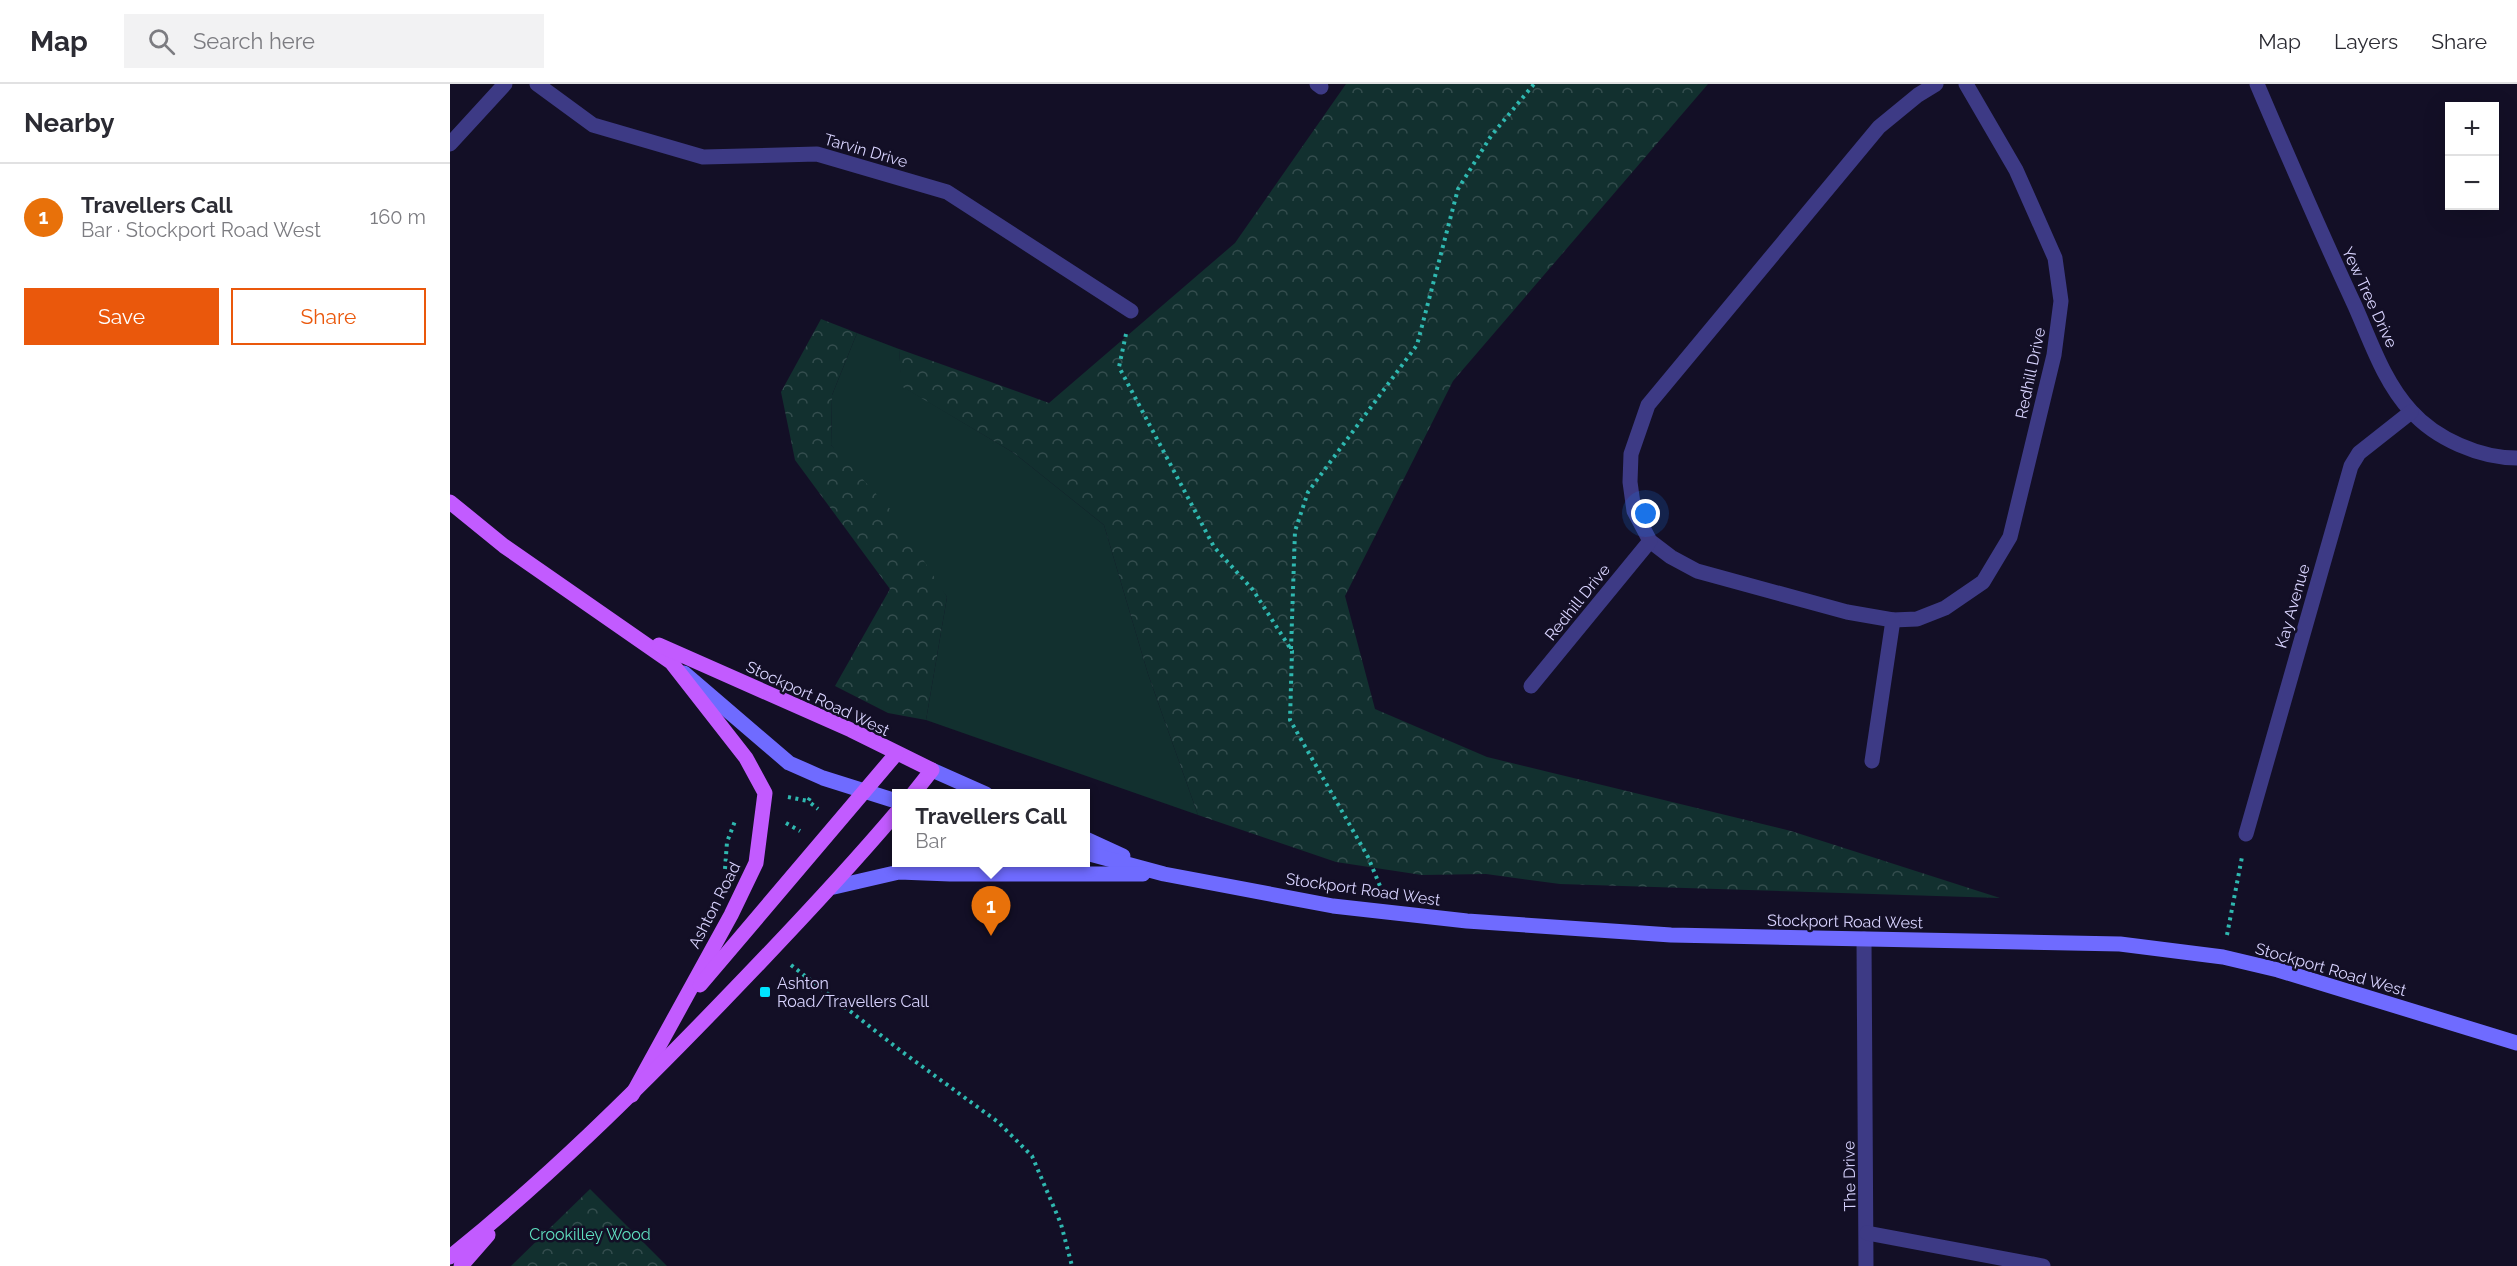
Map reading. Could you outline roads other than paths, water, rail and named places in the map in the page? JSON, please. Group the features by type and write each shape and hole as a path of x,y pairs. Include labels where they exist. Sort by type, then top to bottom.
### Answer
{"main road":[{"name":"Stockport Road West","path":"450,502 504,546 634,634 671,662 789,763 823,778 892,800"},
{"name":"Stockport Road West","path":"634,634 851,730 896,754 975,789"},
{"name":"Ashton Road","path":"632,1095 731,915 756,863 765,793 746,758 671,662"},
{"name":"Ashton Road","path":"679,1010 896,754"},
{"path":"917,789 932,771"},
{"name":"Ashton Road","path":"450,1257 514,1206 632,1095 834,886 892,819"},
{"name":"Stockport Road West","path":"1090,841 1164,874"},
{"name":"Stockport Road West","path":"1090,854 1164,874 1333,906 1467,921 1671,935 2120,944 2223,957 2277,970 2517,1043"},
{"name":"Stockport Road West","path":"834,886 899,872 1164,874"},
{"name":"Ashton Road","path":"461,1266 514,1206"}],"street":[{"path":"450,144 505,84"},
{"name":"Tarvin Drive","path":"537,84 593,125 703,157 817,154 946,192 1131,311"},
{"name":"Redhill Drive","path":"1936,84 1918,95 1879,127 1648,405 1631,454 1629,482 1634,511 1650,541 1671,557 1697,571 1847,612 1893,620 1917,619 1945,608 1983,582 2010,537 2054,355 2061,301 2055,258 2016,170 1966,84"},
{"name":"Yew Tree Drive","path":"2257,84 2314,217 2392,387 2411,412 2448,439 2501,458 2517,458"},
{"name":"Kay Avenue","path":"2246,834 2351,466 2359,453 2411,412"},
{"name":"Redhill Drive","path":"1531,686 1650,541"},
{"path":"1872,762 1893,620"},
{"name":"The Drive","path":"1864,939 1867,1233 2043,1266"},
{"path":"1866,1266 1867,1233"}],"place":[{"name":"Travellers Call","path":"991,936"},
{"name":"Ashton Road/Travellers Call","path":"765,992"}],"park label":[{"name":"Crookilley Wood","path":"590,1234"}]}
